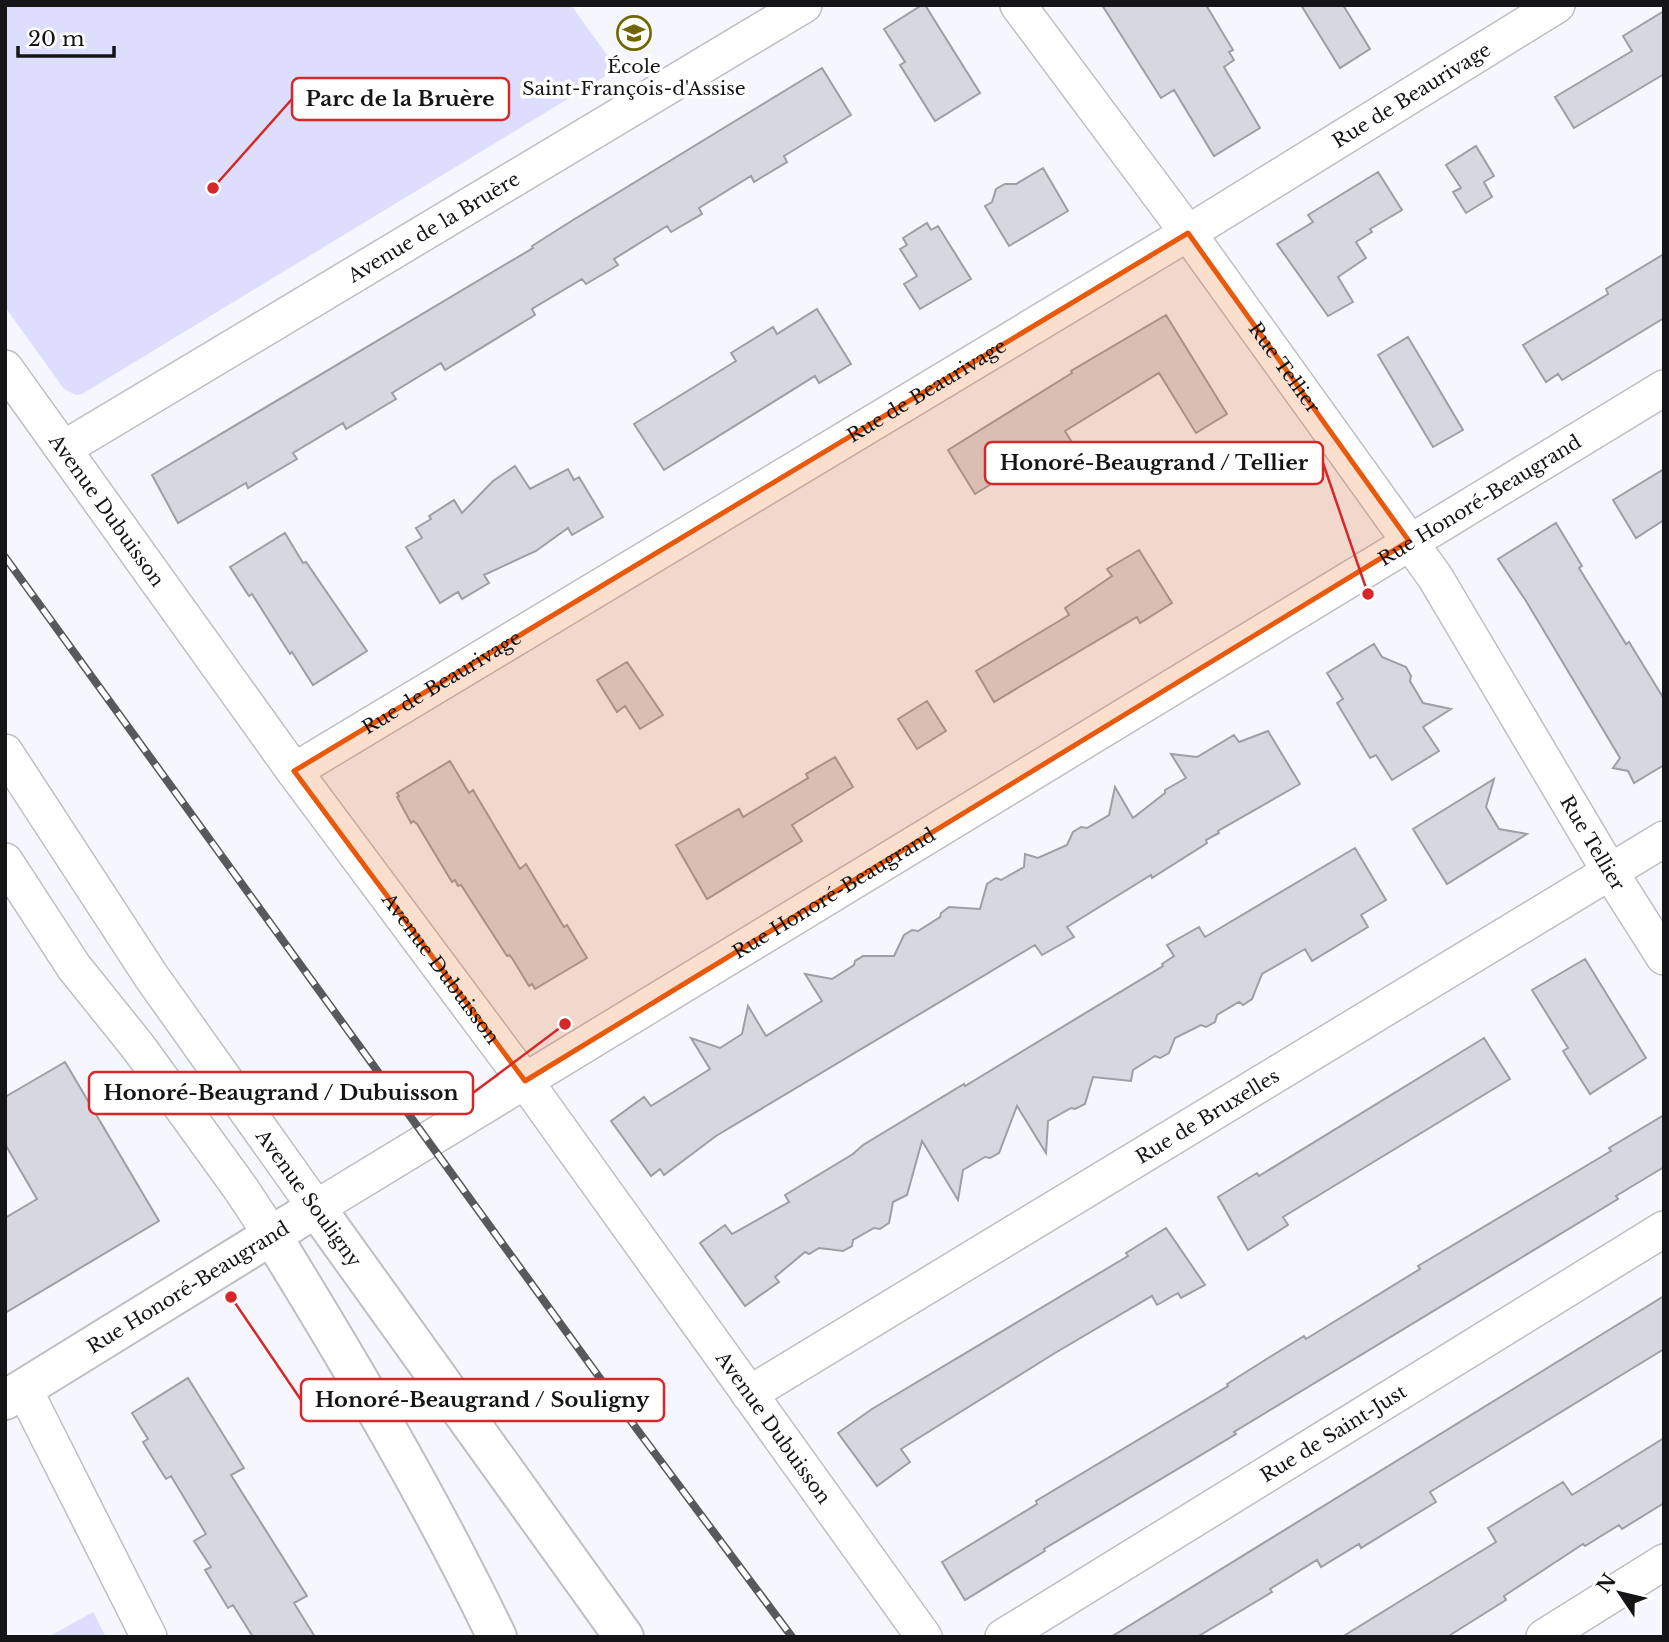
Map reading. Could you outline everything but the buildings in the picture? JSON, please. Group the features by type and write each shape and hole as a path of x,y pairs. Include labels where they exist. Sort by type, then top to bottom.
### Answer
{"main road":[{"name":"Rue Honoré-Beaugrand","path":"15,1395 316,1208"},
{"name":"Avenue Souligny","path":"316,1208 624,1637"},
{"path":"272,1236 342,1349 402,1454 497,1637"}],"street":[{"name":"Avenue de la Bruère","path":"63,449 804,5"},
{"name":"Rue Tellier","path":"1018,5 1188,233 1435,577 1610,872 1664,957"},
{"name":"Rue de Beaurivage","path":"294,771 1188,233 1557,5"},
{"name":"Avenue Dubuisson","path":"5,368 294,771 525,1081 924,1637"},
{"name":"Rue Honoré-Beaugrand","path":"316,1208 1664,388"},
{"name":"Avenue Souligny","path":"5,752 151,976 316,1208"},
{"name":"Rue de Bruxelles","path":"748,1394 1664,839"},
{"path":"5,862 74,967 139,1048 235,1180 272,1236"},
{"name":"Rue de Saint-Just","path":"1003,1637 1664,1229"},
{"path":"15,1395 149,1637"},
{"path":"1544,1637 1664,1562"}],"highlighted area":[{"path":"1188,233 1409,541 525,1081 294,771"}],"shaded area":[{"path":"5,5 571,5 617,69 82,394 76,395 64,389 5,307"},
{"path":"93,1612 106,1637 48,1637"}],"railway":[{"path":"5,557 636,1428 792,1637"}],"place":[{"name":"École Saint-François-d'Assise","path":"634,33"},
{"name":"Parc de la Bruère","path":"213,188"},
{"name":"Honoré-Beaugrand / Tellier","path":"1368,594"},
{"name":"Honoré-Beaugrand / Dubuisson","path":"565,1024"},
{"name":"Honoré-Beaugrand / Souligny","path":"231,1297"}]}
